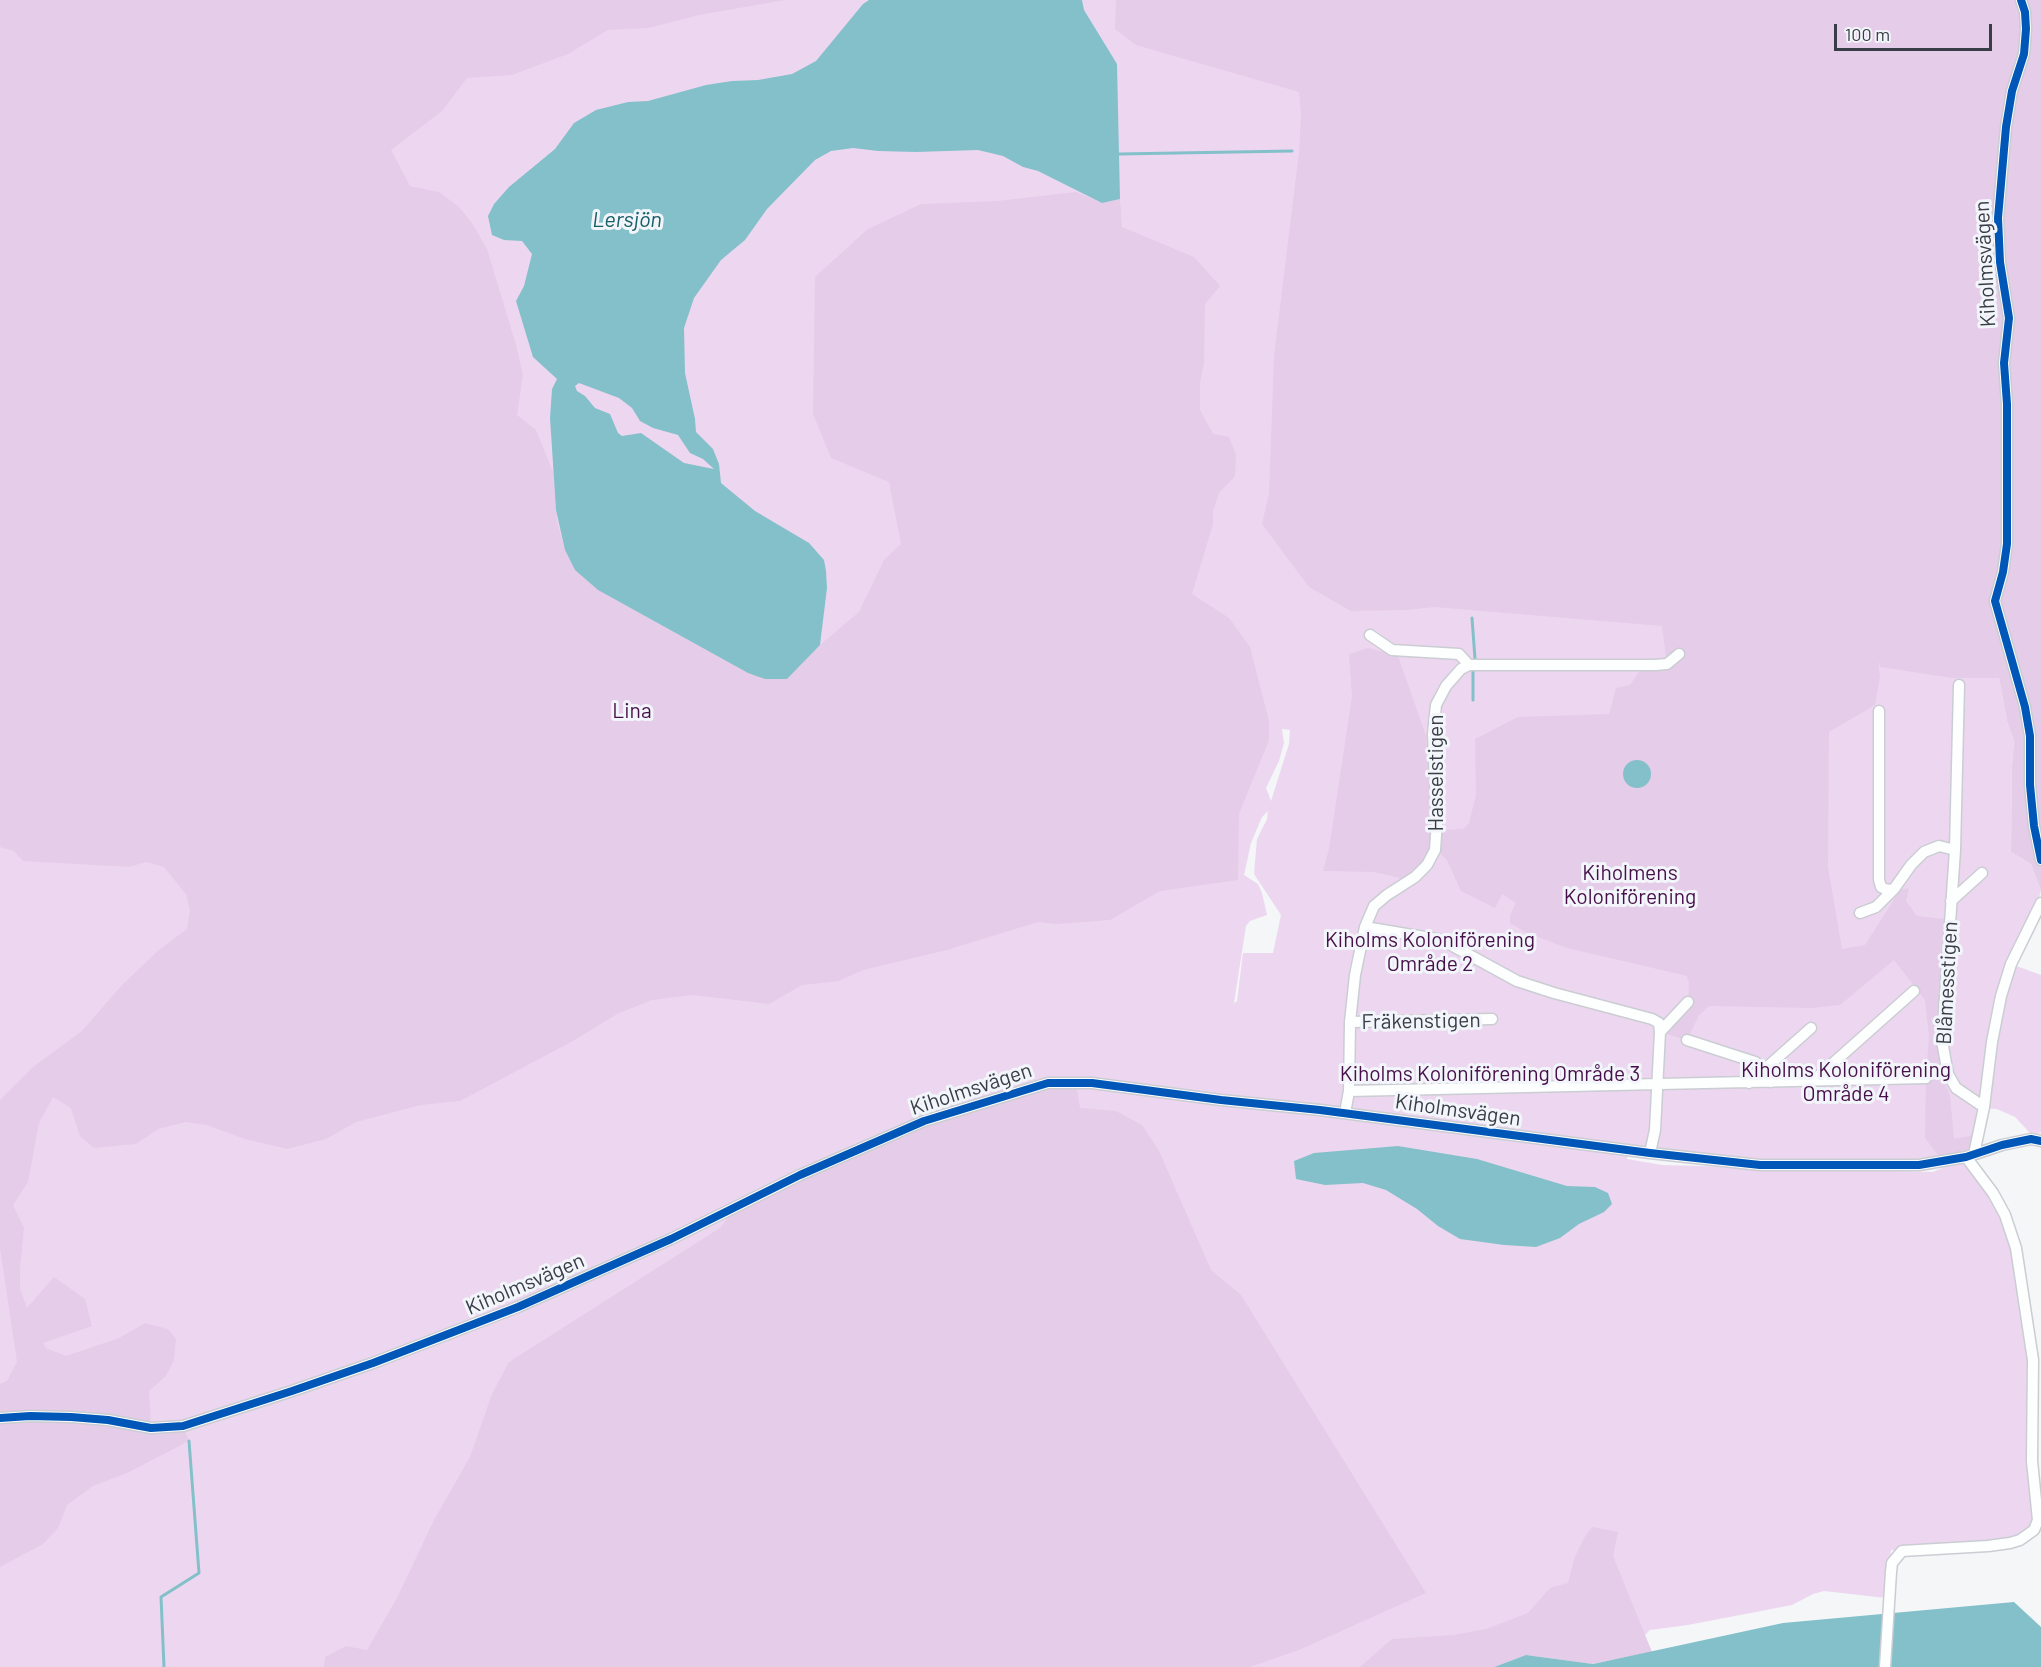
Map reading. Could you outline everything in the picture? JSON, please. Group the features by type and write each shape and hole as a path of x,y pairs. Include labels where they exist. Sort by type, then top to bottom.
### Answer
{"street":[{"name":"Kiholmsvägen","path":"2021,0 2025,12 2026,29 2024,54 2012,91 2006,127 1998,218 2000,262 2009,318 2004,363 2008,475 2005,514 2007,544 2003,572 1995,601 2025,707 2030,736 2030,785 2034,826 2041,860"},
{"path":"1370,635 1392,650 1459,654 1469,665 1655,665 1667,664 1679,654"},
{"name":"Hasselstigen","path":"1345,1113 1349,1091 1350,1022 1355,975 1365,927 1374,906 1415,877 1427,865 1435,850 1437,821 1433,734 1436,705 1451,680 1461,669 1469,665"},
{"name":"Blåmesstigen","path":"1959,686 1955,850 1942,1041 1944,1062 1956,1088 1984,1107"},
{"path":"1879,711 1880,880 1881,886 1887,890 1894,889"},
{"path":"1860,913 1876,907 1924,852 1939,846 1955,850"},
{"name":"Blåmesstigen","path":"1951,901 1982,873"},
{"path":"1885,1667 1892,1563 1902,1551 2010,1543 2020,1540 2034,1530 2038,1520 2032,1461 2033,1360 2016,1248 2005,1215 1970,1156 1984,1107 1992,1042 2001,996 2011,964 2041,903"},
{"path":"1365,927 1442,940 1517,981 1652,1019 1659,1023 1655,1130 1650,1153"},
{"path":"1813,1081 1914,991"},
{"path":"1660,1032 1688,1002"},
{"name":"Fräkenstigen","path":"1350,1022 1492,1019"},
{"path":"1749,1083 1811,1028"},
{"path":"1687,1040 1755,1062 1764,1070 1771,1082"},
{"path":"1349,1091 1926,1078"},
{"name":"Kiholmsvägen","path":"0,1418 71,1417 108,1420 151,1428 183,1425 292,1391 373,1364 518,1308 671,1239 800,1175 924,1121 1048,1083 1092,1083 1760,1165 1919,1165 1970,1156 2036,1140"},
{"path":"2036,1140 2041,1132"}],"green space":[{"name":"Lina","path":"0,0 2011,0 1999,678 2007,721 2014,741 2011,852 2031,864 2041,891 2028,931 2011,964 2041,975 2041,1132 2031,1139 2030,1133 2015,1117 1997,1109 1984,1108 1969,1149 1941,1159 1760,1160 1628,1148 1627,1159 1662,1165 1933,1172 1966,1157 2005,1215 2033,1360 2038,1520 2020,1540 1902,1551 1891,1550 1886,1598 1824,1591 1792,1605 1650,1630 1643,1637 1460,1667 0,1667","holes":["1282,729 1290,730 1289,744 1271,801 1266,788 1279,761 1284,743","1268,811 1267,819 1257,839 1254,874 1281,915 1273,953 1243,953 1237,1001 1234,1003 1246,926 1250,921 1267,915 1258,884 1244,875 1251,843 1262,817"]},
{"path":"0,0 785,0 699,15 649,28 608,30 568,54 512,75 467,78 442,111 391,150 410,186 439,192 459,207 472,223 487,249 523,375 517,415 536,430 553,472 557,521 565,550 575,570 598,590 748,673 787,679 820,645 859,612 884,560 901,544 889,482 831,458 813,414 815,277 868,229 921,204 998,201 1076,192 1102,203 1120,199 1122,227 1194,257 1220,286 1205,304 1200,410 1213,434 1229,437 1236,455 1235,476 1219,493 1213,511 1213,524 1192,594 1229,618 1250,647 1269,721 1269,740 1239,814 1238,880 1160,891 1110,920 1057,924 1038,922 947,950 863,970 839,981 802,985 769,1004 693,995 652,1000 617,1014 573,1041 460,1101 421,1105 356,1122 326,1139 287,1149 245,1139 207,1125 186,1122 158,1129 136,1144 94,1148 80,1136 71,1108 53,1097 39,1123 28,1182 13,1205 24,1228 20,1289 27,1308 54,1277 85,1299 92,1326 43,1343 46,1348 66,1356 119,1338 145,1323 168,1329 176,1339 174,1360 166,1376 149,1391 151,1427 183,1426 189,1441 127,1473 93,1486 67,1505 58,1528 43,1544 0,1567 0,1384 7,1381 17,1362 0,1248 0,1100 33,1067 82,1031 122,985 159,950 187,929 190,910 186,894 164,867 146,862 129,867 23,861 14,851 0,847"},
{"name":"Kiholmens Koloniförening","path":"1116,0 2041,0 2041,891 2031,864 2011,852 2014,741 2007,721 1999,678 1952,678 1880,667 1878,660 1880,677 1875,705 1829,732 1828,867 1842,949 1865,945 1900,890 1909,888 1906,901 1917,916 1945,919 1939,1038 1940,1073 1950,1095 1954,1139 1974,1135 1969,1149 1941,1159 1925,1138 1929,1037 1925,1000 1894,960 1840,1005 1812,1008 1709,1006 1699,1015 1687,1040 1660,1032 1688,1002 1687,976 1567,948 1525,932 1510,923 1510,916 1516,903 1502,894 1495,908 1461,891 1447,860 1441,854 1430,851 1416,871 1404,879 1374,872 1323,871 1329,849 1352,696 1349,654 1368,648 1398,656 1426,736 1431,795 1430,831 1463,829 1469,823 1476,795 1475,739 1518,717 1609,714 1616,688 1630,685 1639,672 1667,664 1662,626 1434,607 1351,611 1309,587 1262,524 1269,494 1274,356 1299,152 1301,115 1299,92 1136,45 1115,29","holes":["1641,761 1648,766 1624,780 1623,771"]},
{"path":"1048,1083 1076,1083 1080,1108 1116,1111 1142,1125 1159,1151 1211,1270 1241,1295 1426,1593 1299,1650 1250,1667 324,1667 325,1657 346,1646 367,1650 397,1598 434,1520 470,1457 492,1394 509,1362 720,1228 737,1206 924,1121"},
{"path":"1592,1527 1618,1532 1613,1556 1652,1652 1592,1664 1526,1655 1494,1667 1360,1667 1392,1639 1453,1635 1486,1629 1528,1613 1550,1588 1568,1583 1574,1559"}],"water":[{"name":"Lersjön","path":"869,0 1082,0 1084,10 1117,64 1120,199 1102,203 1003,156 978,150 916,152 853,148 831,151 815,160 767,209 745,240 721,260 694,298 684,328 685,373 696,432 713,449 719,464 721,483 755,511 809,543 824,560 826,571 827,588 820,645 787,679 765,679 748,673 598,590 575,570 565,550 556,510 550,418 552,389 557,379 533,357 516,301 524,286 532,254 522,241 504,240 492,235 488,216 494,204 509,187 555,149 574,123 596,110 628,102 648,101 706,85 792,74 816,61 863,4","holes":["579,383 619,398 632,408 640,421 653,428 678,435 690,453 703,459 714,469 684,463 641,433 622,436 618,433 610,414 595,408 585,396 577,391 575,386"]},
{"path":"1637,760 1647,764 1651,774 1647,784 1637,788 1627,784 1623,774 1627,764"},
{"path":"1398,1146 1477,1159 1567,1186 1595,1187 1608,1193 1612,1204 1604,1212 1579,1224 1560,1238 1536,1247 1504,1245 1460,1239 1386,1190 1363,1183 1325,1185 1296,1179 1294,1161 1314,1153"},
{"path":"2014,1602 2041,1627 2041,1667 1494,1667 1526,1655 1593,1664 1783,1623"}],"waterway":[{"path":"1119,154 1292,151"},
{"path":"1472,618 1475,659"},
{"path":"1473,669 1473,700"},
{"path":"164,1667 161,1597 199,1573 189,1441"}],"cycle path":[{"path":"2021,0 2025,12 2026,29 2024,54 2012,91 2006,127 1998,218 2000,262 2009,318 2004,363 2007,404 2007,544 2003,572 1995,601 2025,707 2030,736 2030,785 2034,826 2041,860"},
{"path":"0,1418 71,1417 108,1420 151,1428 183,1426 373,1363 518,1307 671,1239 800,1175 924,1121 1048,1083 1092,1083 1760,1165 1919,1165 1966,1157 2002,1145 2031,1139 2041,1141"}],"park label":[{"name":"Kiholms Koloniförening Område 2","path":"1430,952"},
{"name":"Kiholms Koloniförening Område 3","path":"1490,1074"},
{"name":"Kiholms Koloniförening Område 4","path":"1846,1082"}]}
